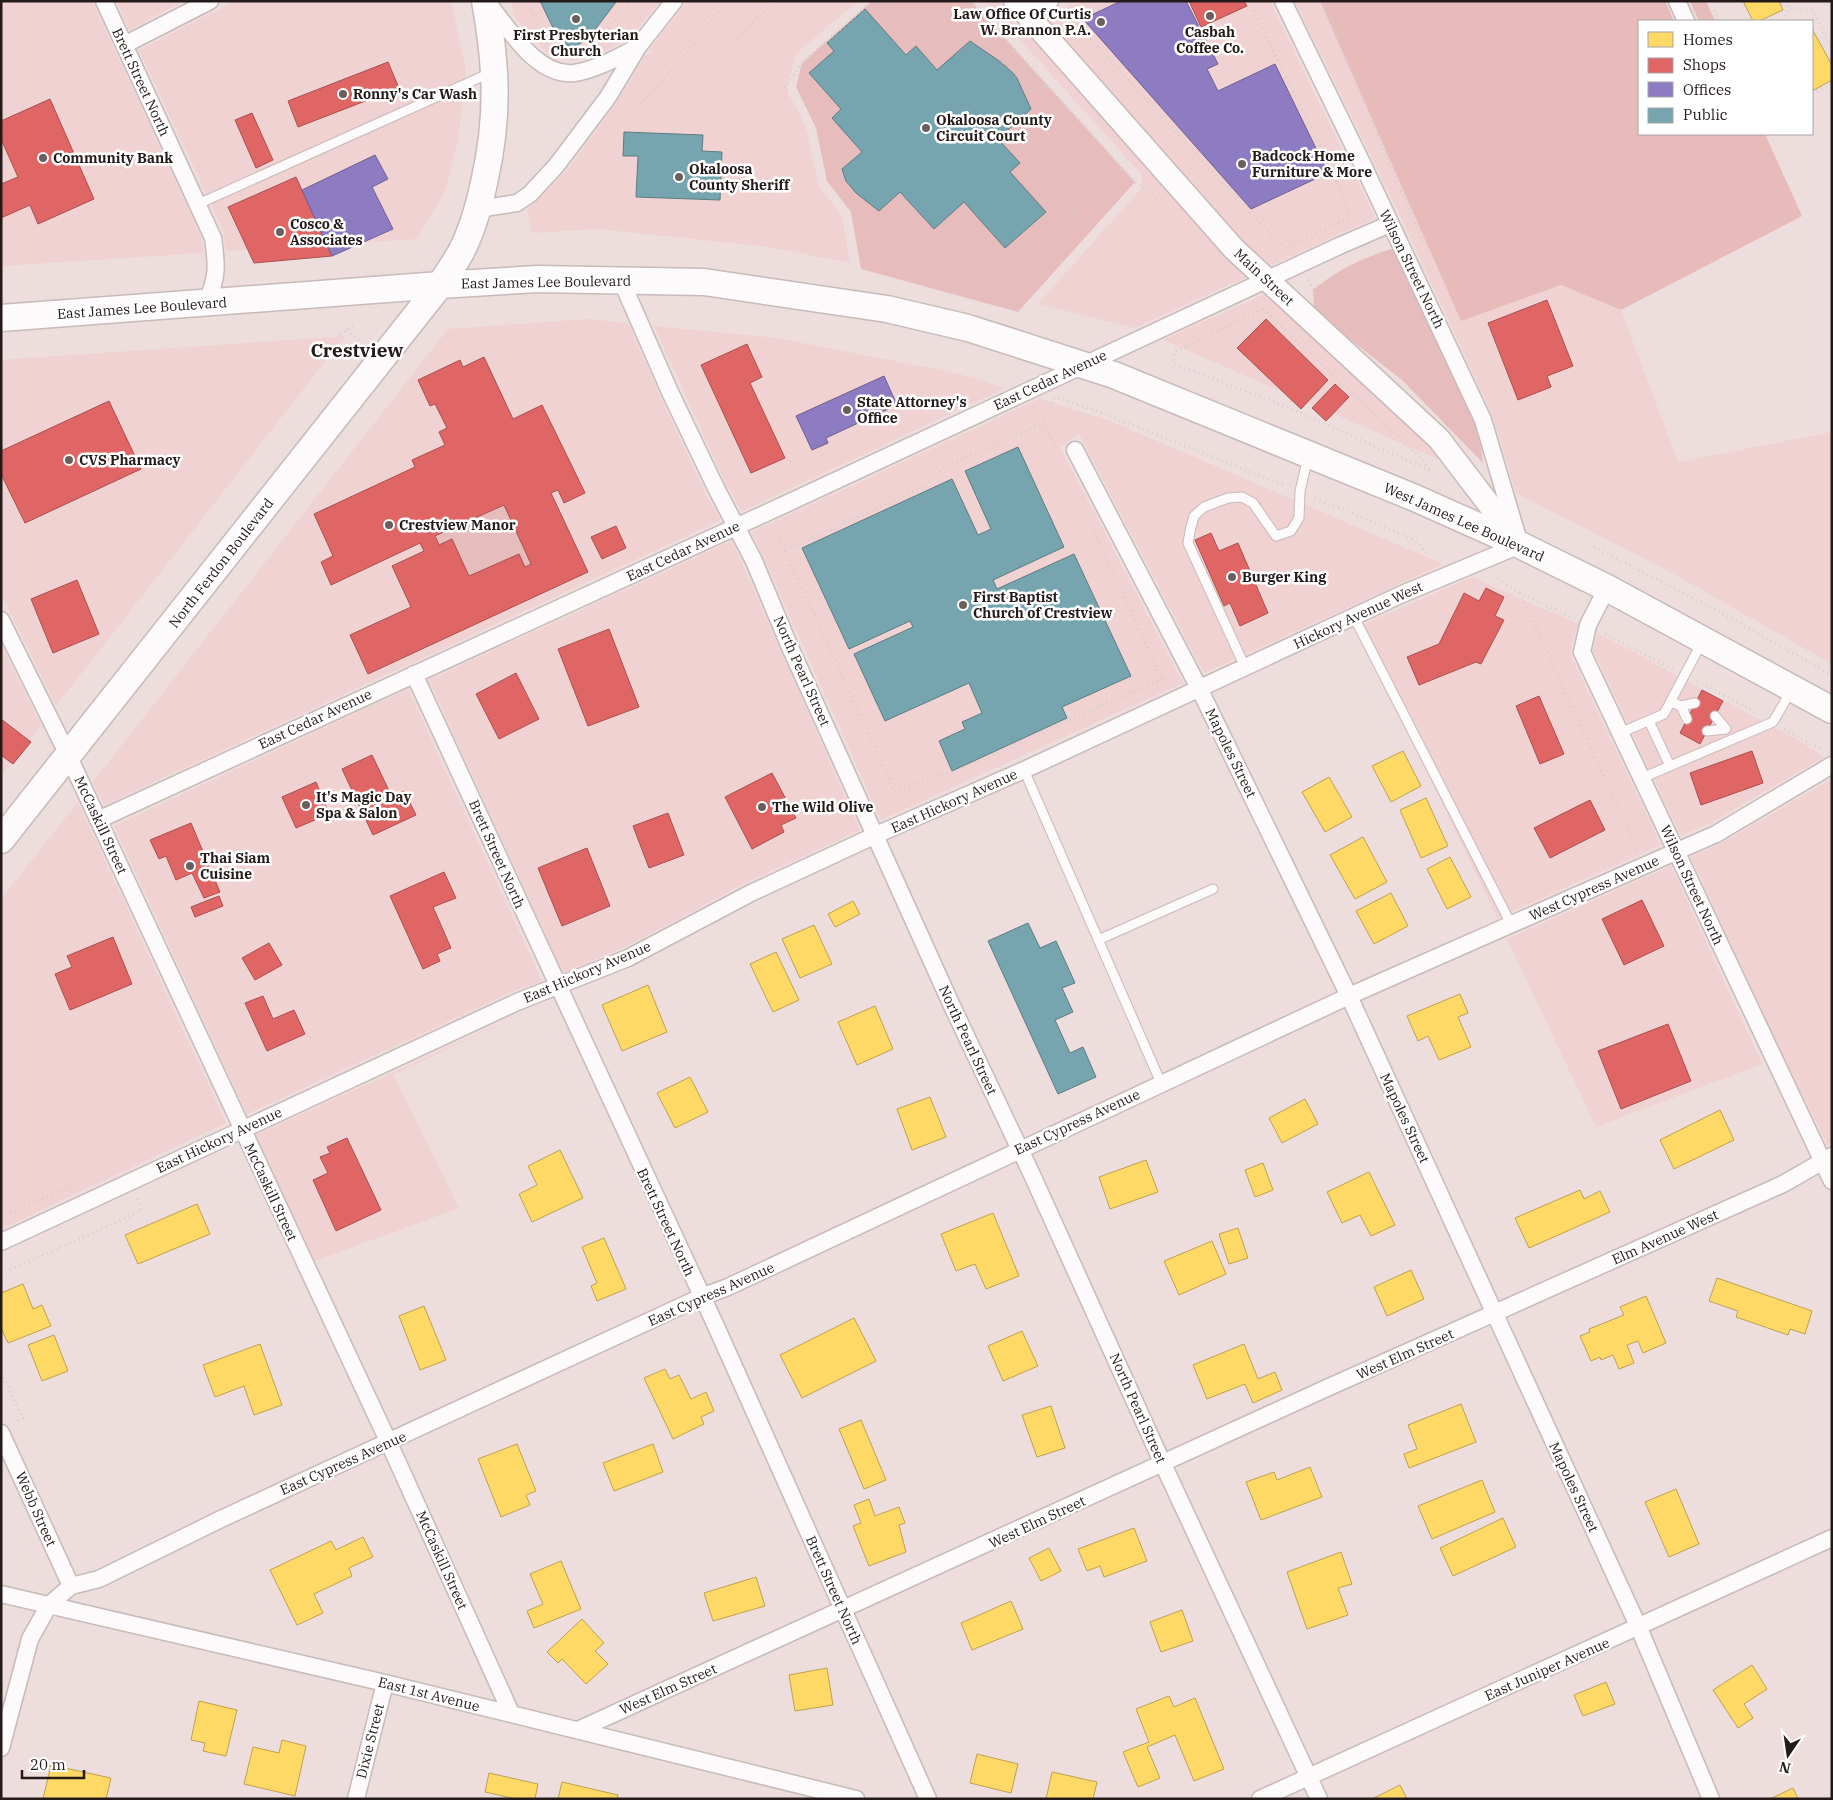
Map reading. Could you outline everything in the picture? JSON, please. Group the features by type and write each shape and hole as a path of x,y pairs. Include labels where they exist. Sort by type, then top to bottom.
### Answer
{"main road":[{"name":"North Ferdon Boulevard","path":"1,840 69,757 440,284 461,252 478,209 493,143 496,94 494,49 486,1"},
{"name":"East James Lee Boulevard","path":"1,318 440,284 538,279 704,282 887,309 968,328 1082,365"},
{"name":"West James Lee Boulevard","path":"1082,365 1114,375 1309,454 1520,545 1607,588 1832,710"}],"street":[{"name":"Brett Street North","path":"104,1 213,238 218,268 215,284 206,303"},
{"path":"124,45 210,1"},
{"path":"486,1 528,51 540,62 555,70 572,73 588,70 638,47"},
{"path":"478,209 518,203 530,194 556,166 608,97 638,47 674,1"},
{"path":"1019,5 1050,1"},
{"name":"Wilson Street North","path":"1283,1 1429,303 1482,420 1520,545"},
{"path":"1677,1 1686,20"},
{"name":"Main Street","path":"1019,5 1234,249 1439,439 1520,545"},
{"name":"East Cedar Avenue","path":"98,820 1390,224"},
{"name":"North Pearl Street","path":"621,280 670,392 716,488 737,526 1163,1464 1310,1776 1319,1799"},
{"name":"Mapoles Street","path":"1075,450 1199,688 1349,996 1639,1628 1711,1799"},
{"name":"Hickory Avenue West","path":"1199,688 1354,617 1520,545"},
{"name":"Wilson Street North","path":"1607,588 1588,625 1582,652 1774,1063 1828,1158 1832,1181"},
{"name":"McCaskill Street","path":"1,620 69,757 389,1443 511,1713"},
{"name":"Brett Street North","path":"414,674 928,1799"},
{"name":"East Hickory Avenue","path":"1,1242 517,1002 628,958 751,893 876,835 1024,770 1199,688"},
{"name":"West Cypress Avenue","path":"1349,996 1676,850 1716,834 1832,765"},
{"name":"East Cypress Avenue","path":"71,1586 99,1579 220,1519 389,1443 700,1297 737,1282 986,1167 1020,1149 1349,996"},
{"name":"Elm Avenue West","path":"1496,1314 1782,1184 1828,1158"},
{"name":"West Elm Street","path":"578,1730 1496,1314"},
{"name":"Webb Street","path":"5,1429 71,1586"},
{"name":"East Juniper Avenue","path":"1260,1799 1639,1628 1832,1538"},
{"path":"1,1748 30,1639 49,1605 71,1586"},
{"name":"East 1st Avenue","path":"1,1594 511,1713 856,1799"},
{"name":"Dixie Street","path":"356,1799 385,1683"}],"lane":[{"path":"198,204 495,71"},
{"path":"1245,667 1188,543 1194,516 1204,507 1228,498 1242,497 1254,503 1276,536 1291,530 1299,518 1300,491 1309,454"},
{"path":"1354,617 1511,924"},
{"path":"1620,733 1664,714 1703,640"},
{"path":"1642,778 1772,722 1792,688"},
{"path":"1671,702 1681,706 1695,703"},
{"path":"1681,706 1687,719"},
{"path":"1716,716 1726,729"},
{"path":"1649,721 1670,766"},
{"path":"1707,731 1726,729 1743,735"},
{"path":"1024,770 1161,1083"},
{"path":"1098,940 1213,889"}],"path":[{"path":"527,1 550,45"},
{"path":"588,51 631,1"},
{"path":"637,108 674,68 725,1"},
{"path":"739,37 773,1"},
{"path":"786,88 802,62 872,1"},
{"path":"878,1 916,46"},
{"path":"971,1 1135,182 1166,206"},
{"path":"1113,1 1075,20 1165,121 1285,248 1349,218 1339,185 1249,1"},
{"path":"1322,1 1425,248"},
{"path":"1710,1 1719,20"},
{"path":"1784,20 1789,8 1786,1"},
{"path":"1789,8 1813,11 1832,49"},
{"path":"986,50 994,26"},
{"path":"1002,63 1015,49"},
{"path":"1016,76 1027,63"},
{"path":"1813,93 1832,84"},
{"path":"1025,92 1047,85"},
{"path":"1008,269 1122,168"},
{"path":"1263,309 1421,458 1431,471 1284,406 1175,364 1172,359 1176,352 1263,309"},
{"path":"340,335 355,324"},
{"path":"347,330 359,342"},
{"path":"785,550 926,486 944,467 1044,423 1055,397 1097,411 1300,491 1414,540 1428,554"},
{"path":"1044,423 1056,449"},
{"path":"768,512 895,792 938,774 952,773 1162,679 1089,520"},
{"path":"1414,540 1416,535"},
{"path":"1594,547 1718,611 1832,675"},
{"path":"1498,579 1520,592 1685,675 1823,750"},
{"path":"1520,592 1644,865"},
{"path":"1,1274 141,1211 131,1181"},
{"path":"1,1373 23,1418 5,1429"}],"shaded area":[{"path":"1,1 92,1 189,210 203,243 204,253 1,266"},
{"path":"116,1 184,1 129,30"},
{"path":"236,1 451,1 466,70 458,140 446,189 417,239 226,251 223,232 139,50"},
{"path":"511,1 660,1 631,37 608,49 573,61 559,58 546,52 515,18"},
{"path":"687,1 858,1 796,54 787,85 788,94 797,108 807,132 818,184 842,217 850,263 768,247 598,229 532,233 527,210 565,173 616,104 645,56 652,53 650,49"},
{"path":"872,1 971,1 1135,182 1018,312 861,269 851,212 827,181 816,128 796,87 802,63"},
{"path":"985,1 999,1 1013,16 1014,24 1019,23 1226,258 1246,277 1135,328 1038,304 1141,189 1142,175"},
{"path":"1085,1 1270,1 1375,218 1269,266 1241,240 1043,16"},
{"path":"1295,1 1320,1 1461,320 1561,285 1621,310 1678,462 1832,432 1832,664 1674,574 1516,493 1492,414 1397,209"},
{"path":"1320,1 1665,1 1674,20 1638,20 1638,135 1765,135 1802,216 1621,310 1561,285 1461,321"},
{"path":"1690,1 1706,1 1715,20 1699,20"},
{"path":"1395,248 1477,419 1483,463 1402,380 1342,333 1314,307 1313,290 1332,276 1352,264"},
{"path":"1265,294 1432,448 1440,460 1163,340"},
{"path":"587,319 628,323 706,495 721,520 104,805 93,782 448,329"},
{"path":"654,326 777,338 956,373 1005,388 742,511 725,482"},
{"path":"345,336 56,706 1,594 1,360"},
{"path":"1039,399 1108,420 1443,564 1204,673 1079,434 1060,447 1183,683 881,820 752,532"},
{"path":"504,505 531,564 525,567 519,554 469,576 452,540 439,545 435,537"},
{"path":"732,541 860,830 747,882 625,947 563,973 429,680"},
{"path":"1472,577 1578,624 1571,649 1572,658 1661,845 1497,918 1358,627"},
{"path":"1597,633 1798,740 1824,757 1712,822 1681,836 1593,650"},
{"path":"1,645 41,725 1,775"},
{"path":"408,689 542,981 514,991 247,1114 114,826"},
{"path":"1832,779 1832,1143 1828,1145 1783,1057 1691,857 1720,844"},
{"path":"78,802 226,1123 1,1229 1,899"},
{"path":"1671,866 1762,1064 1596,1127 1507,939"},
{"path":"526,1012 393,1075 459,1208 315,1261 256,1135"}],"building: Homes":[{"path":"1743,1 1779,1 1783,10 1761,20 1752,20"},
{"path":"1813,31 1832,65 1832,80 1813,90"},
{"path":"1403,751 1421,786 1391,802 1372,766"},
{"path":"1329,777 1352,817 1325,832 1302,792"},
{"path":"1426,798 1448,846 1421,858 1400,810"},
{"path":"1363,837 1387,882 1355,899 1330,855"},
{"path":"1450,857 1471,897 1447,909 1427,869"},
{"path":"1391,893 1408,926 1374,944 1356,911"},
{"path":"853,901 860,914 835,927 828,914"},
{"path":"814,925 832,964 800,978 782,939"},
{"path":"776,952 799,1000 773,1012 750,964"},
{"path":"648,985 667,1032 622,1051 602,1005"},
{"path":"1460,994 1468,1013 1458,1017 1471,1047 1439,1060 1428,1036 1418,1041 1407,1016"},
{"path":"875,1006 893,1049 857,1065 838,1022"},
{"path":"690,1077 708,1112 675,1128 657,1093"},
{"path":"930,1097 946,1137 912,1150 897,1109"},
{"path":"1305,1099 1318,1124 1282,1143 1269,1118"},
{"path":"1720,1110 1734,1140 1674,1169 1660,1140"},
{"path":"560,1150 583,1198 532,1222 519,1194 537,1185 528,1166"},
{"path":"1146,1160 1158,1192 1110,1209 1099,1177"},
{"path":"1263,1163 1273,1190 1255,1197 1245,1170"},
{"path":"1369,1172 1395,1225 1371,1236 1360,1215 1342,1223 1327,1192"},
{"path":"1580,1190 1584,1199 1600,1191 1610,1212 1529,1248 1515,1218"},
{"path":"197,1204 210,1234 138,1264 125,1235"},
{"path":"993,1213 1019,1276 986,1289 975,1264 956,1271 941,1234"},
{"path":"1238,1228 1248,1258 1229,1264 1219,1234"},
{"path":"604,1238 626,1289 597,1301 591,1286 597,1283 582,1247"},
{"path":"1212,1241 1226,1274 1179,1295 1164,1261"},
{"path":"1411,1270 1424,1299 1387,1316 1374,1287"},
{"path":"1717,1278 1812,1311 1805,1334 1790,1329 1788,1335 1736,1317 1738,1311 1709,1301"},
{"path":"23,1284 33,1309 42,1305 51,1326 8,1343 1,1328 1,1293"},
{"path":"1646,1296 1666,1343 1643,1353 1638,1341 1627,1345 1634,1363 1619,1369 1613,1355 1601,1360 1600,1357 1591,1361 1580,1336 1590,1332 1589,1329 1624,1315 1620,1307"},
{"path":"424,1306 446,1360 420,1370 399,1316"},
{"path":"854,1318 876,1361 802,1398 780,1355"},
{"path":"1022,1331 1038,1366 1003,1381 988,1346"},
{"path":"54,1335 68,1371 42,1381 28,1345"},
{"path":"260,1344 282,1405 254,1415 244,1386 215,1397 203,1365"},
{"path":"1244,1344 1258,1379 1275,1372 1282,1390 1253,1403 1245,1384 1207,1399 1193,1365"},
{"path":"665,1369 670,1379 679,1375 691,1399 706,1392 714,1411 701,1417 704,1424 673,1439 644,1378"},
{"path":"1461,1404 1476,1442 1409,1468 1404,1454 1417,1449 1408,1425"},
{"path":"1051,1406 1065,1448 1037,1457 1022,1415"},
{"path":"861,1420 886,1480 864,1489 839,1429"},
{"path":"517,1444 536,1491 526,1495 530,1505 501,1517 478,1459"},
{"path":"653,1444 663,1472 614,1491 603,1463"},
{"path":"1310,1467 1322,1497 1261,1520 1246,1482 1274,1472 1277,1480"},
{"path":"1482,1480 1495,1512 1432,1539 1418,1506"},
{"path":"1676,1489 1699,1544 1669,1557 1645,1502"},
{"path":"869,1499 875,1516 899,1507 905,1523 899,1525 906,1552 869,1566 853,1526 861,1523 854,1505"},
{"path":"1503,1518 1516,1547 1453,1576 1440,1548"},
{"path":"1134,1528 1147,1561 1104,1577 1100,1566 1087,1571 1078,1549"},
{"path":"363,1537 373,1557 349,1568 352,1576 314,1594 323,1613 297,1625 270,1570 331,1541 336,1550"},
{"path":"1049,1548 1061,1571 1041,1581 1029,1558"},
{"path":"1341,1552 1352,1584 1338,1588 1348,1615 1307,1629 1287,1572"},
{"path":"561,1561 581,1609 534,1628 527,1611 543,1604 530,1574"},
{"path":"756,1577 765,1606 713,1621 704,1593"},
{"path":"1011,1601 1023,1629 972,1650 961,1623"},
{"path":"1182,1610 1193,1641 1161,1652 1150,1622"},
{"path":"582,1619 604,1643 595,1651 608,1664 586,1684 562,1659 558,1663 547,1652"},
{"path":"1752,1665 1767,1689 1744,1704 1753,1718 1738,1728 1713,1690"},
{"path":"827,1668 833,1705 795,1711 789,1675"},
{"path":"1606,1682 1615,1704 1583,1716 1574,1695"},
{"path":"1169,1696 1174,1707 1195,1698 1224,1769 1194,1781 1175,1735 1147,1747 1160,1778 1138,1787 1123,1752 1149,1742 1136,1709"},
{"path":"199,1701 237,1710 226,1756 203,1751 205,1743 191,1740"},
{"path":"282,1740 306,1746 295,1796 244,1784 253,1747 279,1753"},
{"path":"977,1754 1018,1764 1011,1793 970,1783"},
{"path":"51,1765 111,1778 106,1799 43,1799"},
{"path":"1052,1772 1097,1782 1093,1799 1046,1799"},
{"path":"489,1773 538,1784 535,1799 516,1799 485,1792"},
{"path":"562,1782 618,1795 617,1799 558,1799"},
{"path":"1400,1785 1407,1799 1374,1799 1374,1798"},
{"path":"1793,1788 1798,1799 1770,1799"}],"building: Shops":[{"name":"Casbah Coffee Co.","path":"1189,1 1244,1 1247,6 1201,27"},
{"name":"Ronny's Car Wash","path":"388,62 399,88 298,127 288,101"},
{"name":"Community Bank","path":"50,99 94,199 38,224 30,205 1,218 1,184 18,177 1,139 1,121"},
{"path":"252,113 273,160 256,168 235,120"},
{"name":"Cosco & Associates","path":"296,177 332,256 254,263 228,207"},
{"path":"1547,300 1573,366 1547,376 1551,387 1518,400 1488,323"},
{"path":"1266,319 1328,380 1301,409 1237,348"},
{"path":"747,344 762,377 750,383 785,458 751,473 701,365"},
{"name":"Crestview Manor","path":"484,357 513,419 542,405 585,493 564,503 558,490 551,493 588,572 368,674 350,635 411,607 392,566 424,551 420,543 331,585 321,562 333,556 314,514 415,467 412,460 445,445 439,432 447,428 435,404 430,406 418,380 460,360 463,367","holes":["504,505 531,564 525,567 519,554 469,576 452,539 439,545 435,536"]},
{"path":"1335,384 1349,397 1326,421 1312,408"},
{"name":"CVS Pharmacy","path":"109,401 141,469 25,523 1,474 1,451"},
{"path":"616,526 626,548 602,559 591,537"},
{"name":"Burger King","path":"1211,533 1219,551 1238,543 1268,613 1240,626 1230,603 1224,606 1195,540"},
{"path":"77,580 99,634 53,653 31,599"},
{"path":"1486,588 1504,597 1495,616 1504,620 1481,664 1476,662 1419,685 1407,657 1439,644 1464,593 1479,601"},
{"path":"609,629 639,707 588,726 558,649"},
{"path":"516,673 539,719 499,739 476,694"},
{"path":"1702,690 1723,701 1700,744 1680,733"},
{"path":"1539,696 1564,754 1540,764 1516,706"},
{"path":"1,719 31,742 13,764 1,755"},
{"path":"1752,751 1763,783 1701,805 1690,773"},
{"path":"372,755 392,797 404,791 416,815 373,835 342,769"},
{"path":"772,773 796,818 781,825 784,832 752,849 725,797"},
{"name":"It's Magic Day Spa & Salon","path":"316,782 329,814 296,828 282,797"},
{"path":"1590,800 1605,830 1550,858 1534,828"},
{"path":"668,813 684,855 649,868 633,826"},
{"name":"Thai Siam Cuisine","path":"191,823 220,892 204,898 192,873 176,880 166,856 159,859 150,840"},
{"path":"587,848 610,906 562,926 538,868"},
{"path":"444,872 456,898 433,907 451,948 437,954 440,961 423,969 390,896"},
{"path":"219,896 223,906 195,917 191,907"},
{"path":"1642,900 1664,946 1624,965 1602,919"},
{"path":"113,937 132,984 70,1010 55,974 72,967 67,956"},
{"path":"269,943 282,965 255,980 242,958"},
{"path":"263,996 273,1019 294,1010 305,1034 267,1051 245,1003"},
{"path":"1668,1024 1691,1081 1621,1109 1598,1051"},
{"path":"347,1138 381,1210 336,1231 313,1180 328,1173 320,1157 330,1153 327,1147"}],"building: Offices":[{"path":"1121,1 1186,1 1218,64 1207,69 1218,91 1275,64 1328,173 1251,209 1083,19"},
{"path":"375,155 388,179 372,187 393,229 332,256 302,190"},
{"name":"State Attorney's Office","path":"884,376 897,405 826,438 828,443 812,450 796,416"}],"building: Public":[{"name":"First Presbyterian Church","path":"540,1 616,2 588,39 574,47 567,45 557,36"},
{"name":"Okaloosa County Circuit Court","path":"865,9 906,55 916,46 937,70 970,41 1002,63 1016,76 1031,109 998,139 1020,163 1010,172 1046,212 1005,248 964,202 934,229 900,192 879,211 856,193 846,181 842,169 862,152 832,118 841,109 809,73 834,51 827,43"},
{"name":"Okaloosa County Sheriff","path":"624,132 703,135 702,151 722,152 720,200 636,197 638,156 623,156"},
{"name":"First Baptist Church of Crestview","path":"1018,447 1064,547 993,580 997,589 1074,554 1131,676 1062,707 1067,718 952,771 939,741 965,729 962,722 982,713 969,683 885,721 854,654 913,627 910,621 849,649 802,548 952,479 978,535 991,529 965,471"},
{"path":"1028,923 1040,948 1056,941 1075,983 1062,988 1073,1012 1055,1020 1070,1053 1083,1047 1096,1077 1058,1094 988,941"}],"place":[{"name":"Casbah Coffee Co.","path":"1210,16"},
{"name":"First Presbyterian Church","path":"576,19"},
{"name":"Law Office Of Curtis W. Brannon P.A.","path":"1101,22"},
{"name":"Ronny's Car Wash","path":"343,94"},
{"name":"Okaloosa County Circuit Court","path":"926,128"},
{"name":"Community Bank","path":"43,158"},
{"name":"Badcock Home Furniture & More","path":"1242,164"},
{"name":"Okaloosa County Sheriff","path":"679,177"},
{"name":"Cosco & Associates","path":"280,232"},
{"name":"State Attorney's Office","path":"847,410"},
{"name":"CVS Pharmacy","path":"69,460"},
{"name":"Crestview Manor","path":"389,525"},
{"name":"Burger King","path":"1232,577"},
{"name":"First Baptist Church of Crestview","path":"963,605"},
{"name":"It's Magic Day Spa & Salon","path":"306,805"},
{"name":"The Wild Olive","path":"762,807"},
{"name":"Thai Siam Cuisine","path":"190,866"}],"district":[{"name":"Crestview","path":"357,350"}]}
